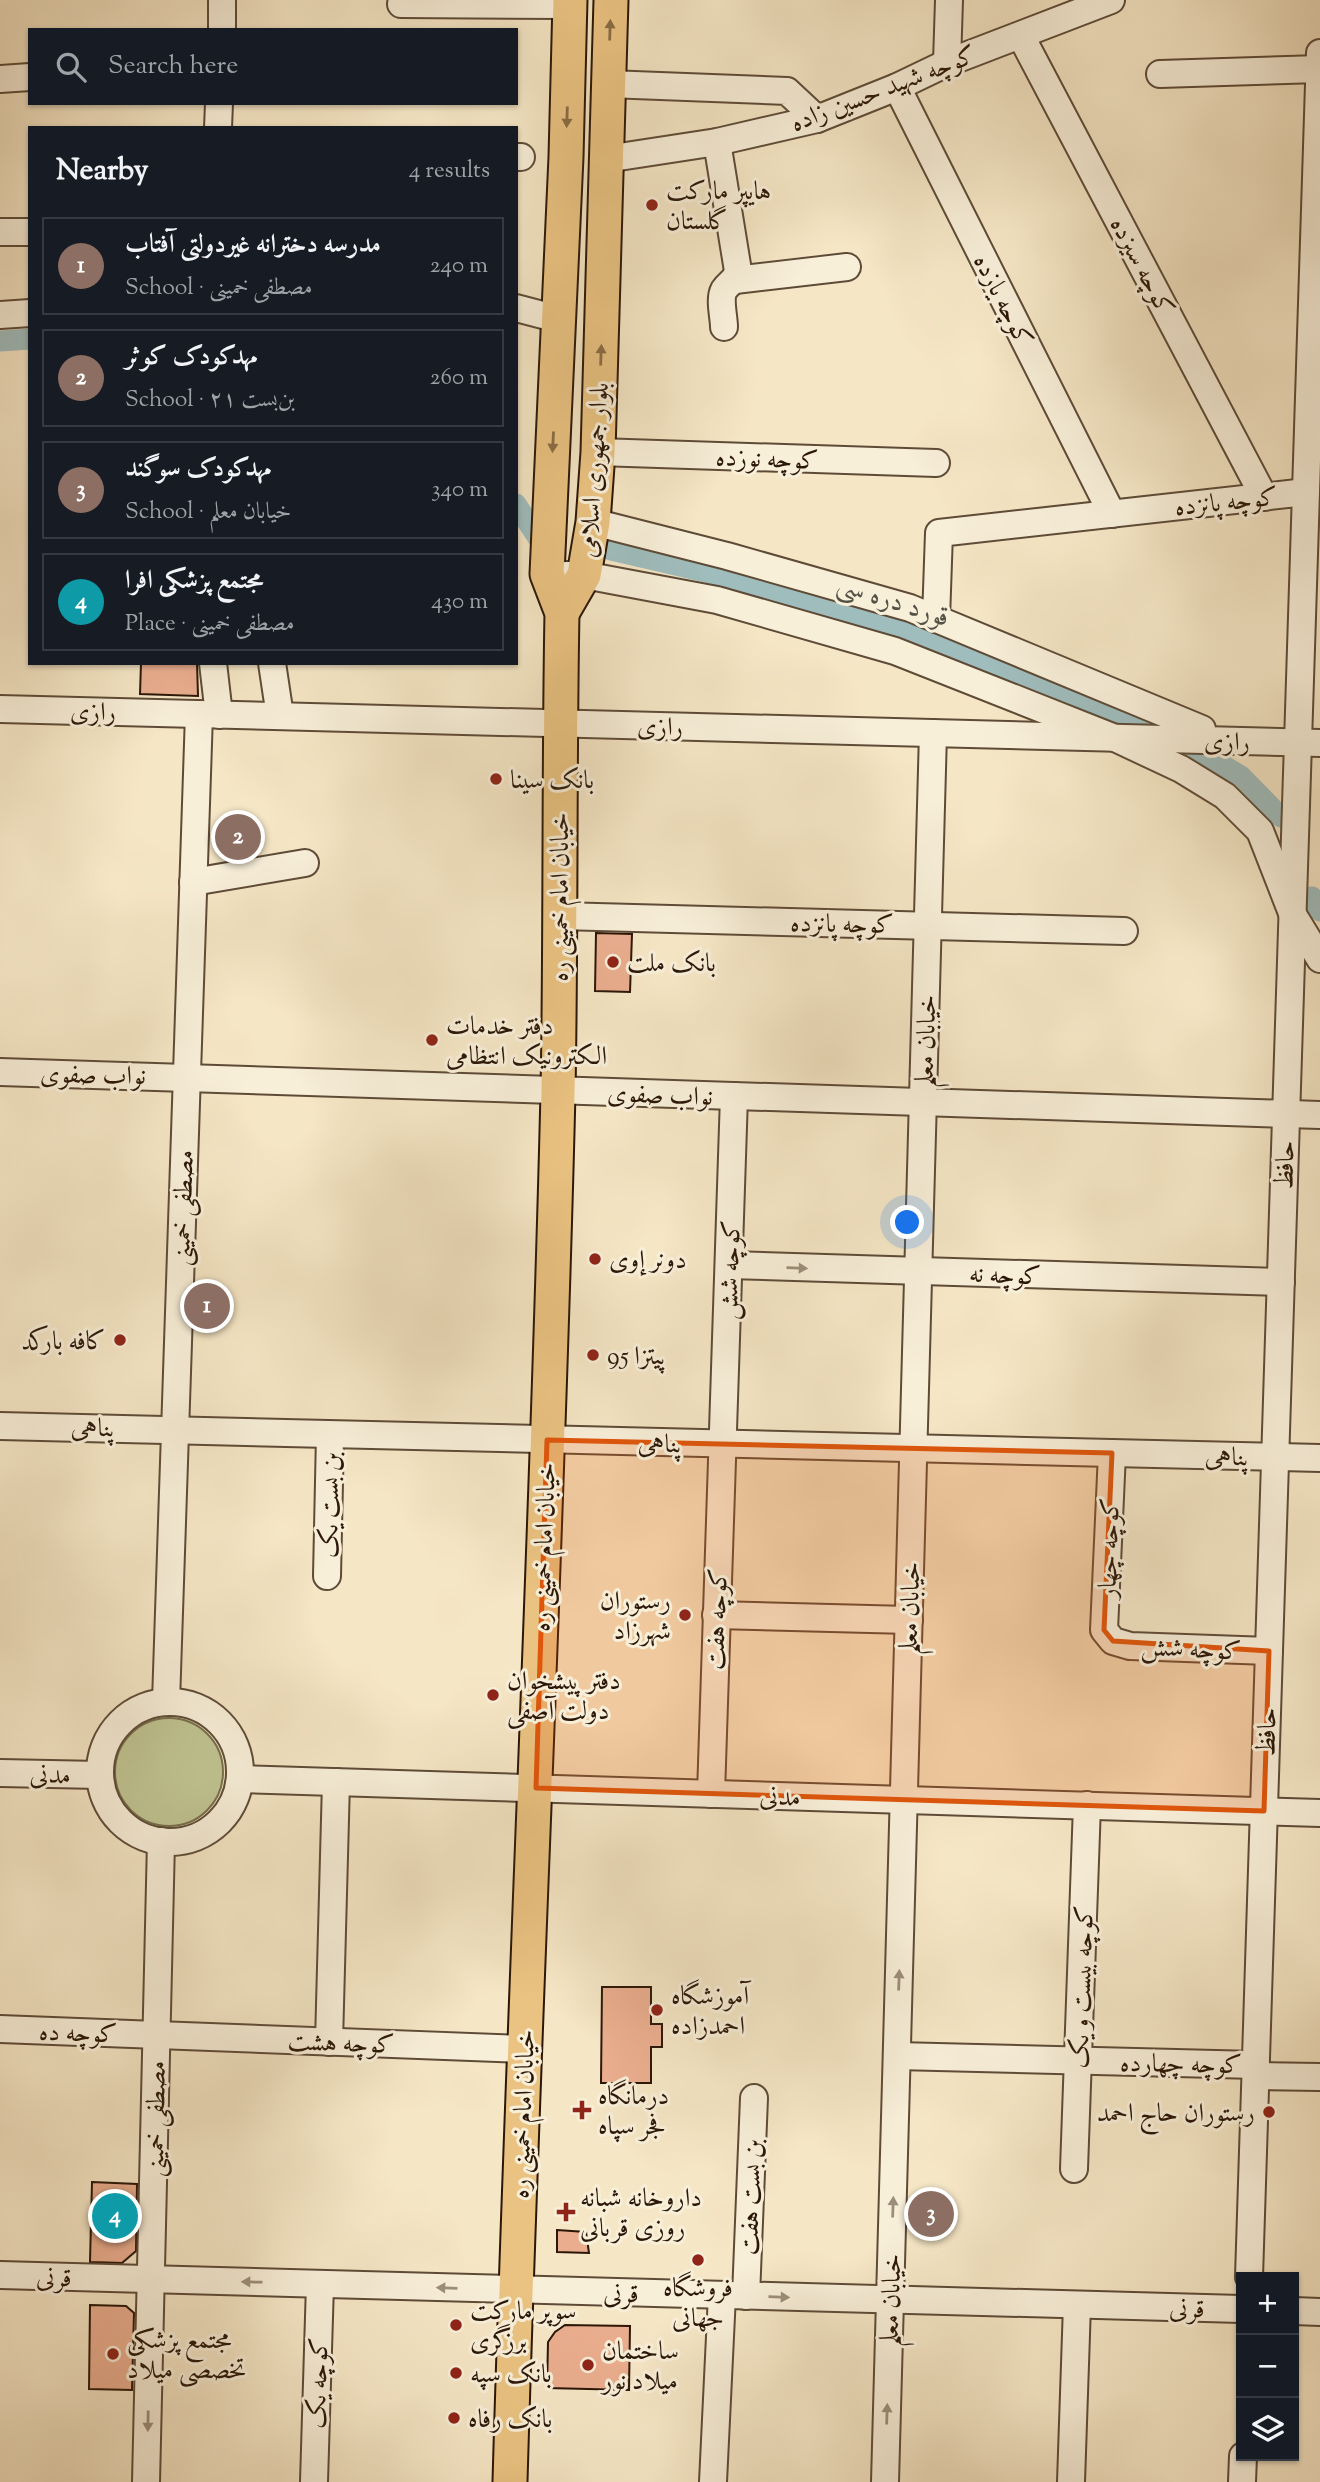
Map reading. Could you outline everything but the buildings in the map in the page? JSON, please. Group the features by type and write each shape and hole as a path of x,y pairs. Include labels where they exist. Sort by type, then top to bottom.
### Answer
{"main road":[{"name":"بلوار جمهوری اسلامی","path":"562,612 584,575 593,522 598,452 611,0"},
{"name":"بلوار جمهوری اسلامی","path":"562,612 547,574 570,3"},
{"name":"خیابان امام خمینی ره","path":"510,2482 558,1090 562,612"}],"street":[{"path":"222,0 222,28"},
{"path":"947,63 949,0"},
{"name":"کوچه شهید حسین زاده","path":"606,159 717,142 817,119 897,87 947,63 1111,0"},
{"path":"401,4 570,3"},
{"name":"کوچه سیزده","path":"1021,36 1264,497"},
{"name":"حافظ","path":"1249,2272 1293,913 1309,743 1312,538 1306,492 1315,379 1320,53"},
{"path":"1160,74 1320,69"},
{"path":"0,79 28,77"},
{"path":"608,84 787,90 817,119"},
{"name":"کوچه یازده","path":"897,87 1112,514"},
{"path":"218,126 219,105"},
{"path":"717,142 738,271 735,280 723,295 724,327"},
{"path":"0,232 28,232"},
{"path":"735,280 847,267"},
{"path":"518,309 558,319"},
{"path":"0,315 28,313"},
{"name":"کوچه نوزده","path":"598,452 936,463"},
{"name":"کوچه پانزده","path":"936,619 939,533 1306,492"},
{"path":"593,522 727,556 910,608 1202,729"},
{"path":"547,574 584,575 717,600 895,651 1115,738 1181,769 1226,796 1260,831 1293,913 1320,959"},
{"name":"مصطفی خمینی","path":"166,1702 194,882 212,665"},
{"path":"272,665 280,716"},
{"name":"رازی","path":"0,709 1309,743"},
{"name":"خیابان معلم","path":"885,2482 933,733"},
{"path":"194,882 305,863"},
{"name":"کوچه پانزده","path":"560,916 1124,931"},
{"name":"نواب صفوی","path":"0,1072 1320,1115"},
{"name":"کوچه شش","path":"724,1444 734,1096"},
{"name":"کوچه نه","path":"729,1265 1281,1282"},
{"name":"پناهی","path":"0,1426 1320,1458"},
{"name":"بن بست یک","path":"327,1576 330,1435"},
{"name":"کوچه هفت","path":"712,1794 716,1615 724,1444"},
{"name":"کوچه چهار","path":"1112,1453 1104,1630 1113,1641"},
{"path":"716,1615 909,1620"},
{"name":"کوچه شش","path":"1113,1641 1130,1646 1269,1651"},
{"path":"166,1702 195,1706 213,1717 228,1733 237,1753 240,1779 227,1812 214,1826 196,1836 177,1841 139,1834 123,1824 111,1810 103,1793 100,1775 102,1755 108,1738 119,1723 134,1711 166,1702"},
{"name":"مدنی","path":"0,1773 100,1775"},
{"name":"مدنی","path":"240,1779 1320,1812"},
{"path":"329,2042 336,1782"},
{"name":"کوچه بیست و یک","path":"1074,2169 1087,1805"},
{"name":"مصطفی خمینی","path":"146,2482 162,1840"},
{"name":"کوچه ده","path":"0,2029 157,2035"},
{"name":"کوچه هشت","path":"157,2035 525,2049"},
{"name":"کوچه چهارده","path":"897,2056 1079,2061 1256,2071"},
{"path":"1256,2071 1320,2077"},
{"name":"بن بست هفت","path":"713,2482 754,2098"},
{"name":"قرنی","path":"0,2275 1236,2309"},
{"name":"کوچه یک","path":"314,2482 320,2284"},
{"path":"1071,2482 1077,2305"},
{"path":"1299,2311 1320,2312"},
{"path":"1242,2482 1243,2461"}],"highlighted area":[{"path":"547,1440 1112,1453 1104,1630 1113,1641 1269,1651 1264,1811 536,1788"}],"green space":[{"path":"169,1718 190,1722 207,1734 219,1751 223,1772 219,1793 207,1810 190,1822 169,1826 148,1822 131,1810 119,1793 115,1772 119,1751 131,1734 148,1722"}],"waterway":[{"name":"قورد دره سی","path":"0,341 28,339"},
{"name":"قورد دره سی","path":"518,507 540,541"},
{"name":"قورد دره سی","path":"611,550 723,576 903,628 1149,729"},
{"name":"قورد دره سی","path":"1192,747 1241,776 1281,817"},
{"path":"1312,897 1320,911"}],"place":[{"name":"هایپر مارکت گلستان","path":"652,205"},
{"name":"بانک سینا","path":"496,779"},
{"name":"مهدکودک کوثر","path":"238,837"},
{"name":"بانک ملت","path":"613,962"},
{"name":"دفتر خدمات الکترونیک انتظامی","path":"432,1040"},
{"name":"دونر إوی","path":"595,1259"},
{"name":"مدرسه دخترانه غیردولتی آفتاب","path":"207,1306"},
{"name":"کافه بارکد","path":"120,1340"},
{"name":"پیتزا 95","path":"593,1355"},
{"name":"رستوران شهرزاد","path":"685,1615"},
{"name":"دفتر پیشخوان دولت آصفی","path":"493,1695"},
{"name":"آموزشگاه احمدزاده","path":"657,2010"},
{"name":"درمانگاه فجر سپاه","path":"582,2110"},
{"name":"رستوران حاج احمد","path":"1269,2112"},
{"name":"داروخانه شبانه روزی قربانی","path":"566,2212"},
{"name":"مهدکودک سوگند","path":"931,2214"},
{"name":"مجتمع پزشکی افرا","path":"115,2216"},
{"name":"فروشگاه جهانی","path":"698,2260"},
{"name":"سوپر مارکت برزگری","path":"456,2325"},
{"name":"مجتمع پزشکی تخصصی میلاد","path":"113,2354"},
{"name":"ساختمان میلاد نور","path":"588,2365"},
{"name":"بانک سپه","path":"456,2373"},
{"name":"بانک رفاه","path":"454,2418"}]}
